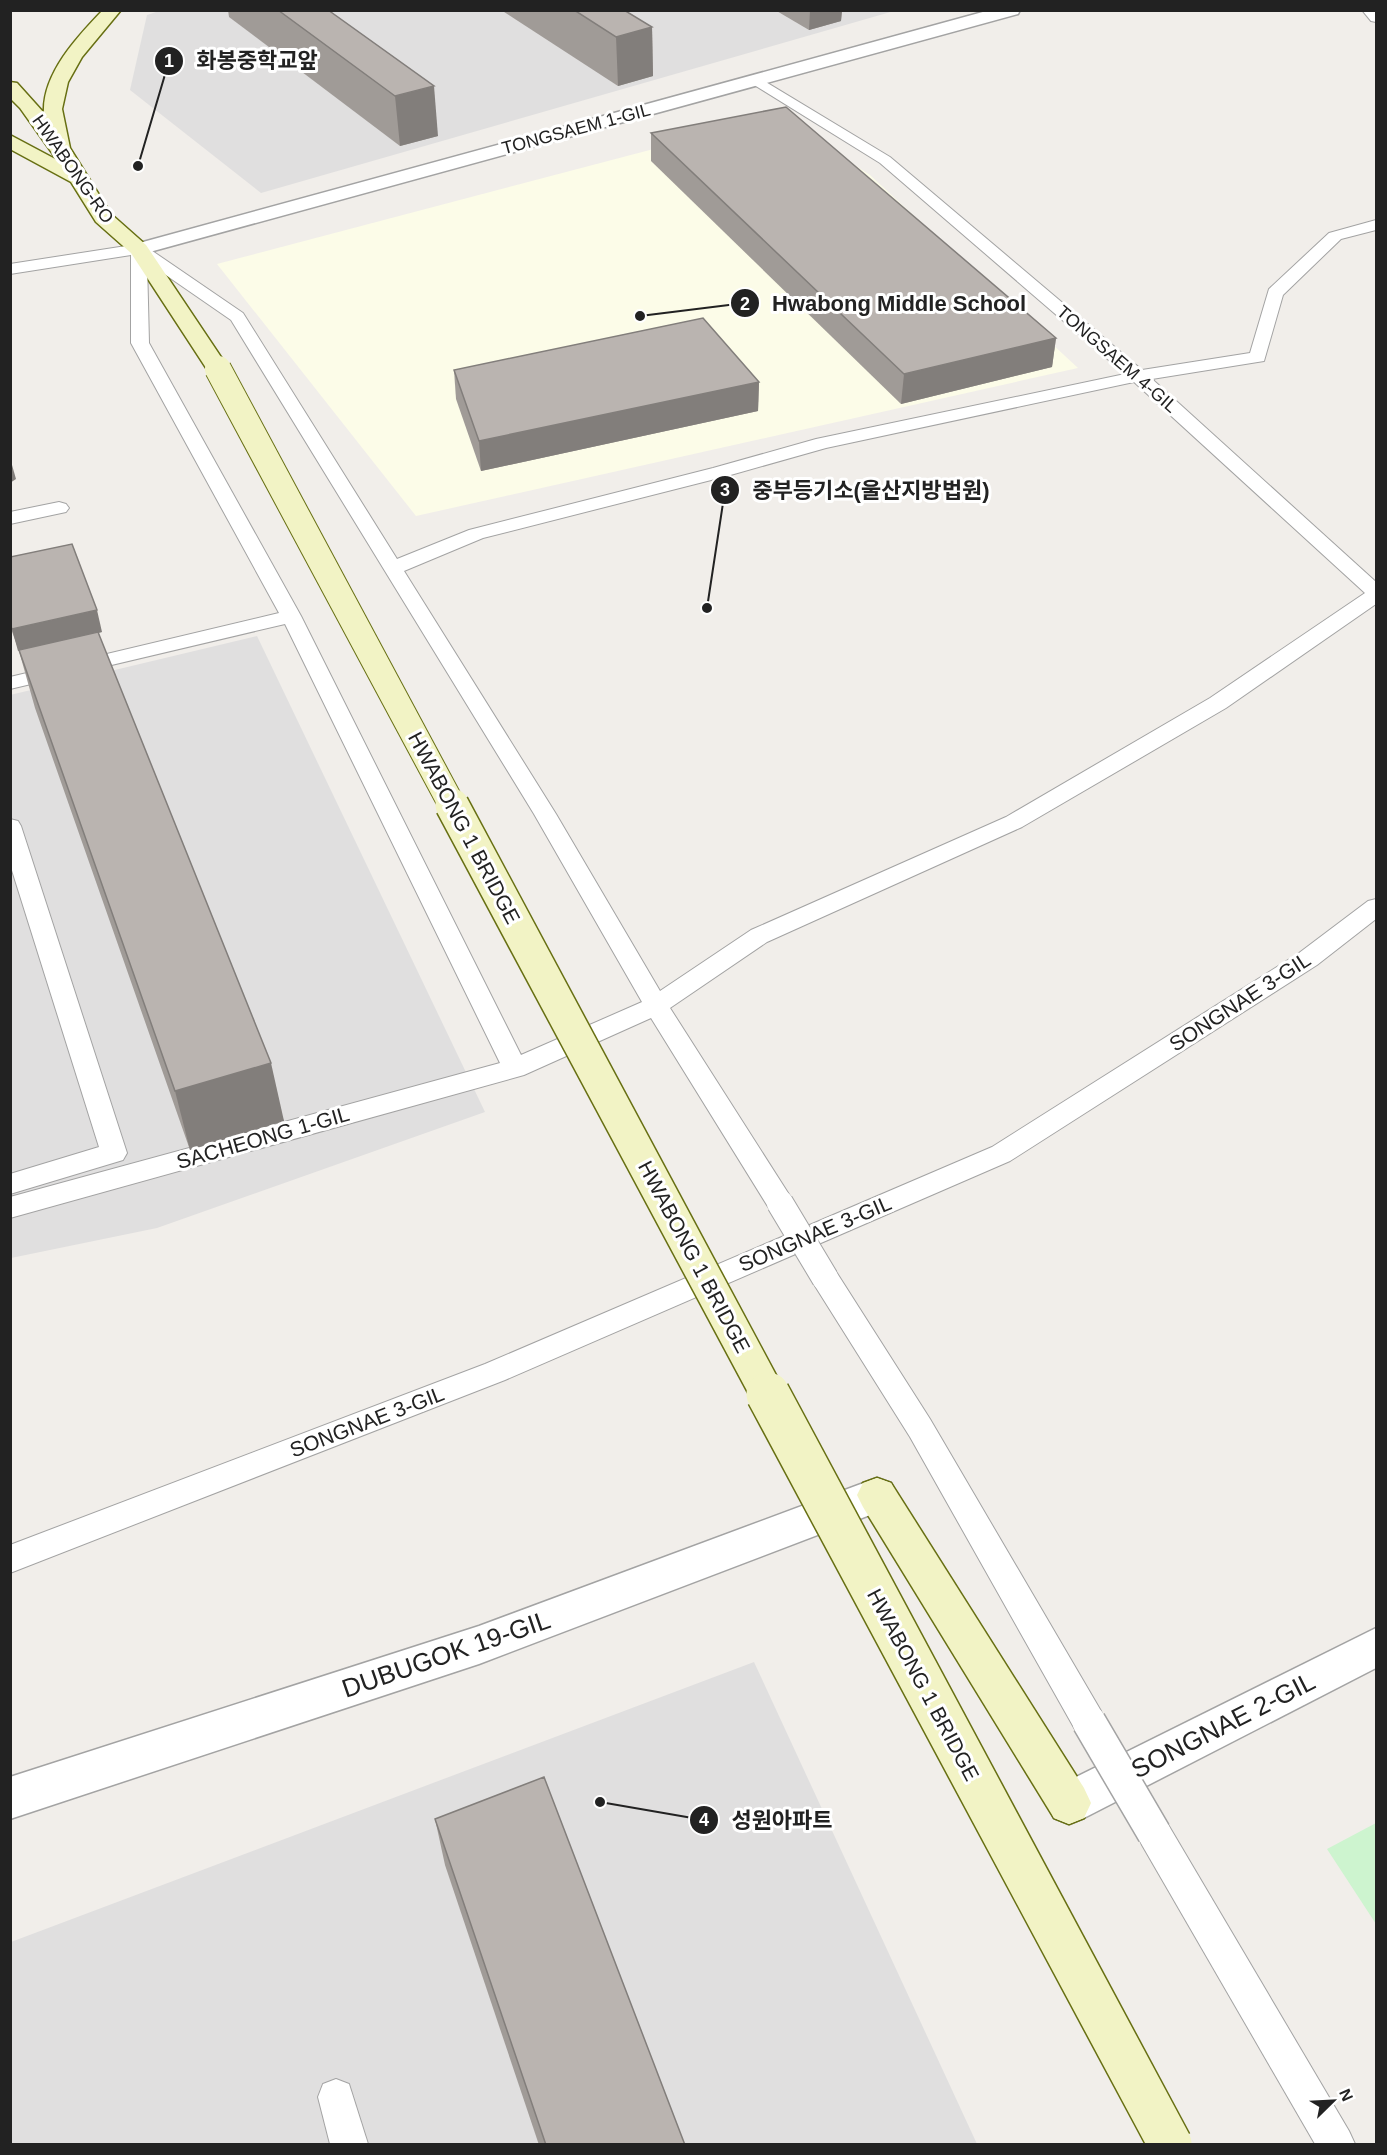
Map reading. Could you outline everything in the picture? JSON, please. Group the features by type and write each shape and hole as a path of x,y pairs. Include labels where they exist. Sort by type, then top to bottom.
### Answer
{"street":[{"path":"62,151 53,108 62,76 86,38 113,10"},
{"name":"TONGSAEM 1-GIL","path":"139,249 1012,10"},
{"name":"HWABONG-RO","path":"10,87 27,104 62,151 103,218 139,249 218,369"},
{"path":"10,141 81,181"},
{"name":"HWABONG 1 BRIDGE","path":"218,369 1170,2145"},
{"name":"DUBUGOK 19-GIL","path":"10,1798 479,1646 877,1495 1069,1803"},
{"name":"SONGNAE 2-GIL","path":"1069,1803 1377,1647"}],"lane":[{"path":"1368,10 1377,18"},
{"name":"TONGSAEM 4-GIL","path":"756,80 885,160 1138,376 1377,593"},
{"path":"393,568 476,534 720,472 823,443 1138,376 1258,357 1275,293 1335,236 1377,225"},
{"path":"139,249 140,343 291,616 515,1068"},
{"path":"10,269 139,249 237,317 545,814 656,1006 920,1428 1335,2145"},
{"path":"10,518 59,508"},
{"name":"SACHEONG 1-GIL","path":"10,1208 515,1068 656,1006 759,936 1014,822 1218,703 1377,593"},
{"path":"10,682 291,616"},
{"path":"10,826 114,1153 10,1184"},
{"name":"SONGNAE 3-GIL","path":"10,1559 495,1372 1001,1154 1308,959 1377,907"},
{"path":"336,2097 349,2145"}],"shaded area":[{"path":"159,11 894,11 261,193 130,90 147,15"},
{"path":"779,116 870,175 1078,368 416,516 217,264"},
{"path":"257,636 485,1112 157,1228 11,1258 10,695"},
{"path":"754,1662 977,2144 11,2144 11,1942"}],"green space":[{"path":"1376,1823 1376,1924 1327,1849"}],"building":[{"path":"278,10 328,10 434,86 395,96"},
{"path":"574,10 624,10 652,27 616,37"},
{"path":"786,107 1056,338 904,374 651,133"},
{"path":"703,318 759,382 479,441 454,370"},
{"path":"72,544 97,610 12,629 10,624 10,557"},
{"path":"98,632 271,1063 175,1091 19,650"},
{"path":"544,1777 685,2145 546,2145 435,1819"}],"place":[{"name":"화봉중학교앞","path":"138,166"},
{"name":"Hwabong Middle School","path":"640,316"},
{"name":"중부등기소(울산지방법원)","path":"707,608"},
{"name":"성원아파트","path":"600,1802"}]}
